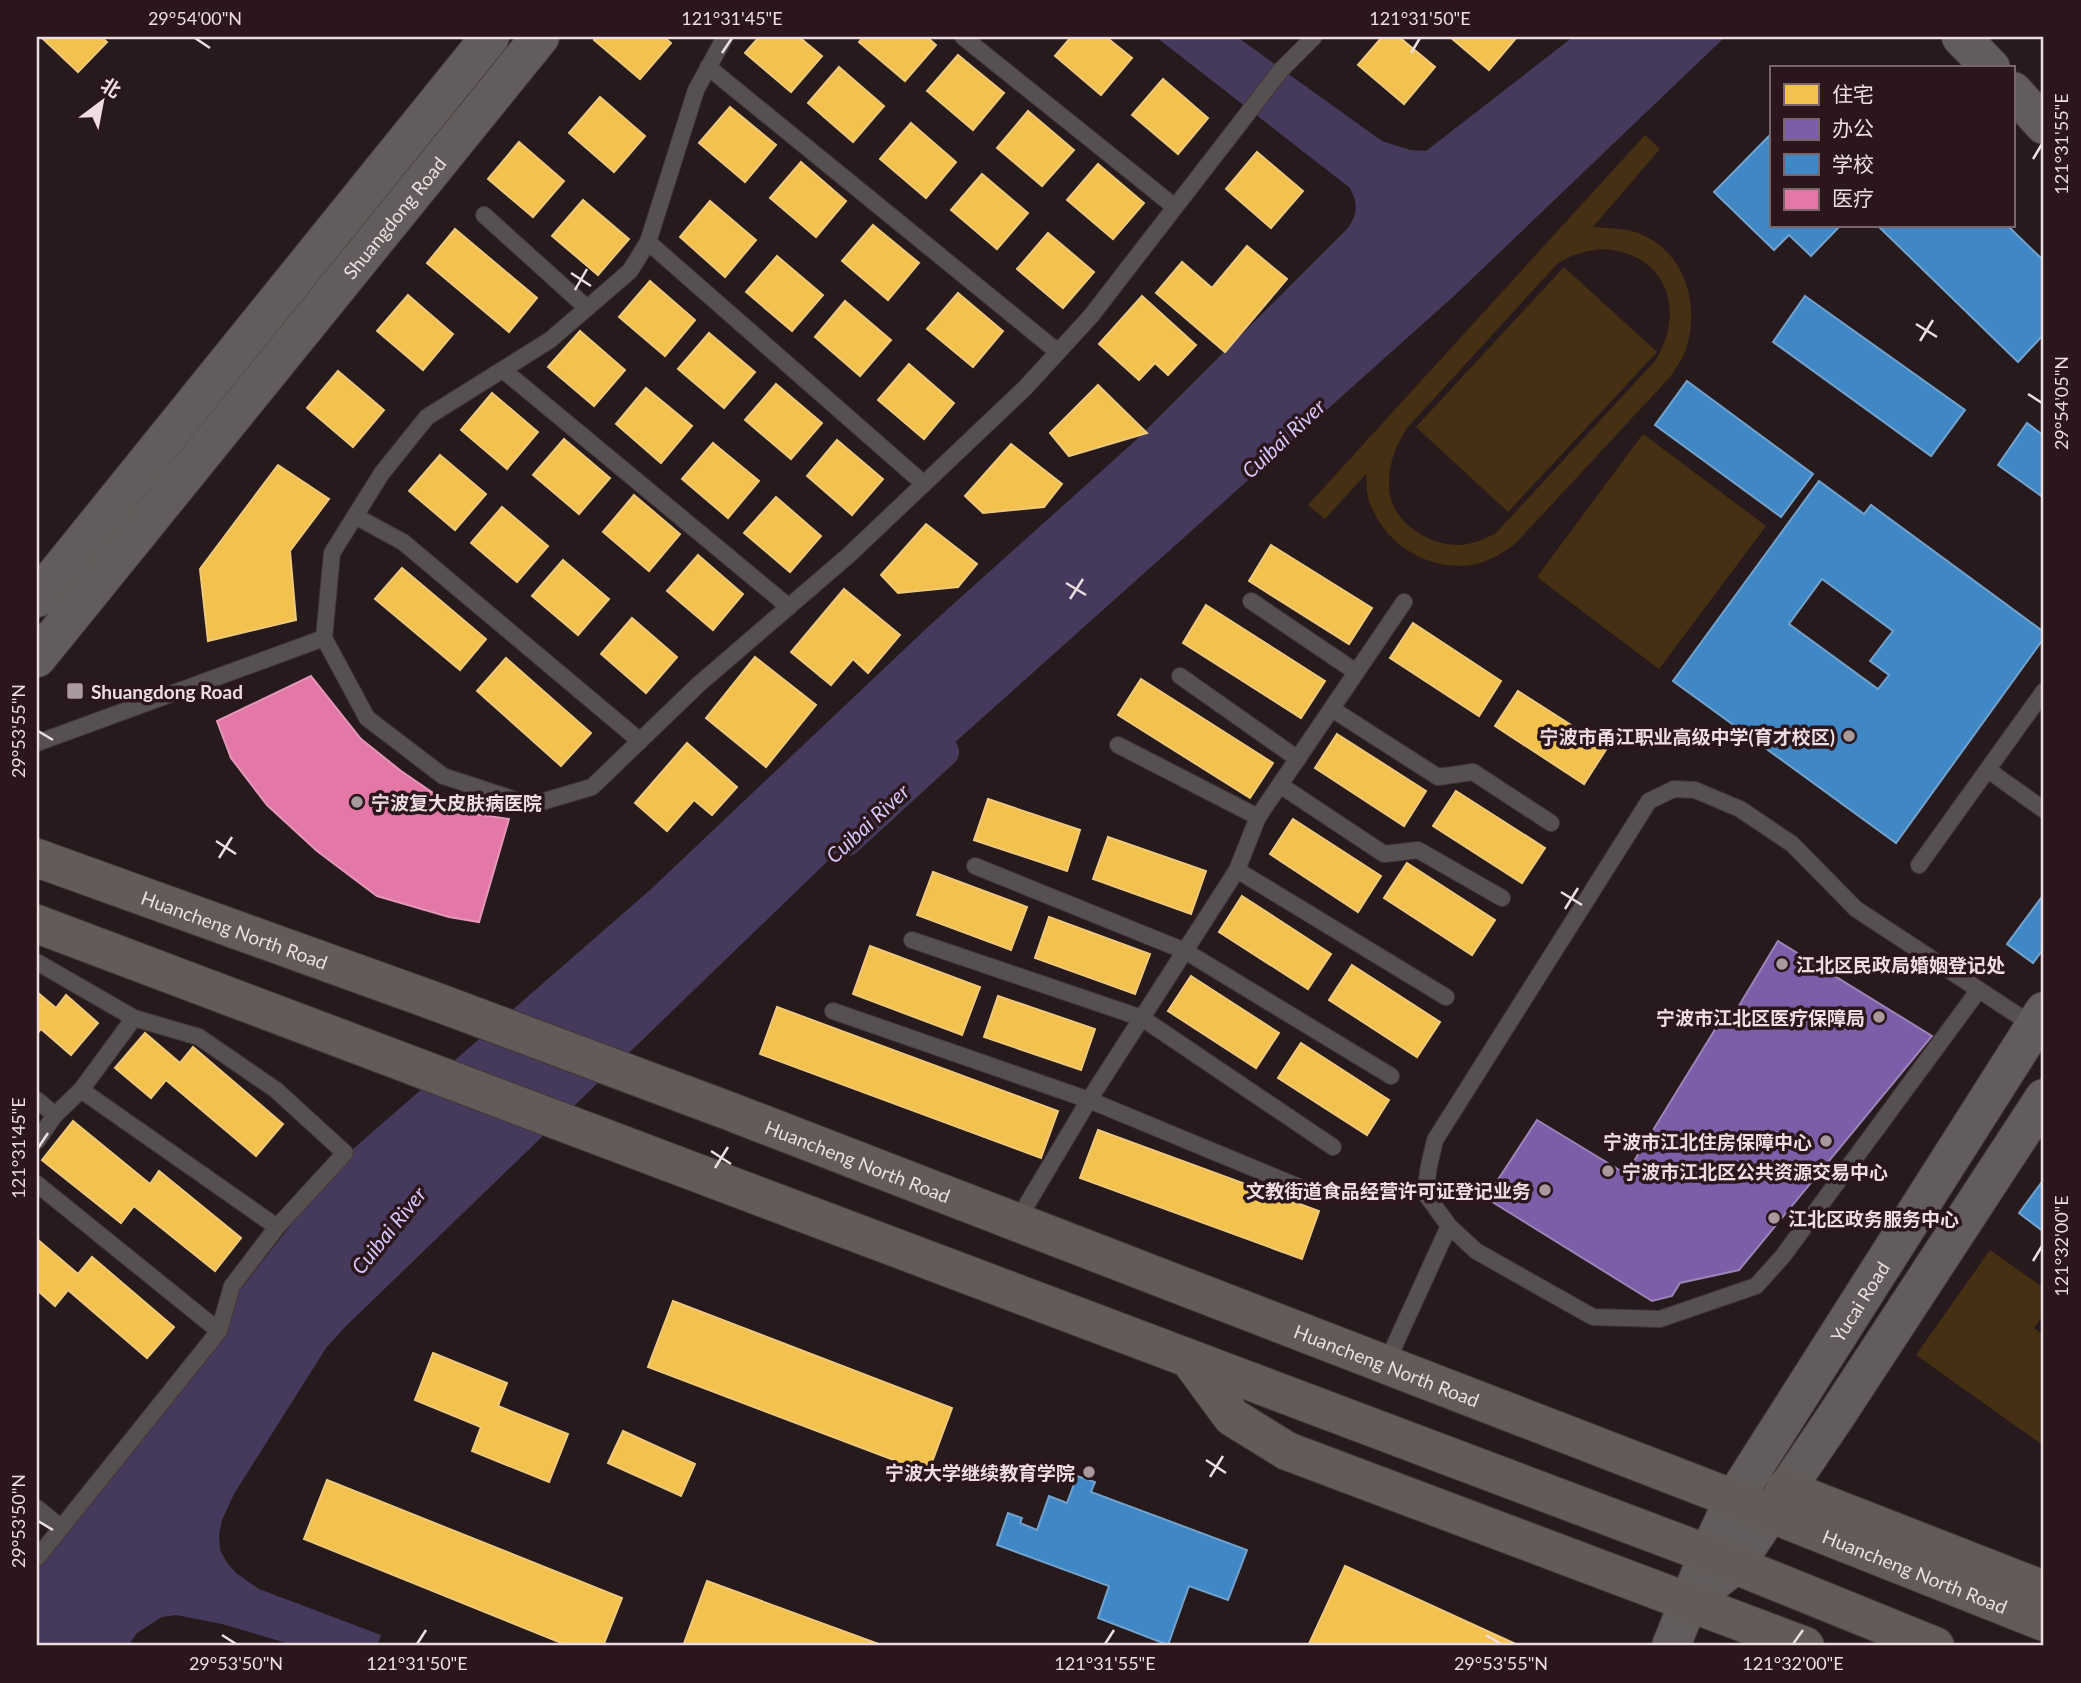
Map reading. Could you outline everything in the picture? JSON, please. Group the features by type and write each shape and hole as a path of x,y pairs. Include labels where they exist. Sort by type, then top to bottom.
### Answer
{"main road":[{"name":"Shuangdong Road","path":"37,598 490,37"},
{"name":"Shuangdong Road","path":"37,658 540,37"},
{"path":"1961,37 1989,66"},
{"path":"2014,93 2044,125"},
{"name":"Huancheng North Road","path":"37,858 434,1001 729,1111 1386,1364 1763,1500 2044,1622"},
{"path":"37,924 1721,1560 1935,1646"},
{"name":"Yucai Road","path":"1671,1646 1689,1601 1763,1500 2039,1018"},
{"name":"Yucai Road","path":"1763,1500 1836,1416 2044,1098"},
{"path":"1189,1360 1232,1417 1287,1451 1805,1646"},
{"path":"1763,1500 2044,1590"}],"lane":[{"path":"724,37 696,90 648,242 630,271 550,340 428,417 382,473 332,553 324,638 367,718 443,776 531,805 592,787 699,684 850,554 1025,388 1091,316 1281,70 1314,37"},
{"path":"963,37 1175,207"},
{"path":"708,67 1058,352"},
{"path":"484,215 587,308"},
{"path":"648,242 924,484"},
{"path":"503,369 789,607"},
{"path":"355,516 403,542 640,741"},
{"path":"1251,601 1356,673"},
{"path":"1017,1221 1089,1100 1237,870 1258,817 1404,602"},
{"path":"37,743 324,638"},
{"path":"1180,676 1298,759"},
{"path":"1919,865 2044,691"},
{"path":"1332,709 1438,778 1472,772 1551,823"},
{"path":"1118,745 1258,817"},
{"path":"1988,770 2044,810"},
{"path":"1280,785 1384,854 1418,850 1502,898"},
{"path":"1978,990 1783,1256 1756,1286 1660,1319 1593,1317 1476,1251 1449,1226 1425,1193 1435,1140 1649,801 1674,789 1695,790 1740,809 1792,844 1856,909 1978,990 2039,1018"},
{"path":"975,866 1185,951 1391,1076"},
{"path":"1237,870 1446,997"},
{"path":"912,940 1142,1018 1332,1147"},
{"path":"37,962 134,1018 200,1037 276,1090 345,1153 277,1227 232,1286 219,1331 37,1558"},
{"path":"833,1012 1089,1100 1311,1192"},
{"path":"37,1141 55,1115 82,1090 134,1018"},
{"path":"82,1090 277,1227"},
{"path":"37,1100 55,1115"},
{"path":"37,1184 219,1331"},
{"path":"1386,1364 1449,1226"},
{"path":"37,1508 60,1527"}],"shaded area":[{"path":"1645,135 1660,149 1593,227 1635,232 1652,240 1677,264 1689,296 1691,314 1685,353 1670,377 1515,544 1494,557 1471,565 1439,564 1425,559 1411,552 1387,533 1368,498 1366,474 1325,519 1308,505","holes":["1602,249 1624,253 1642,261 1655,272 1664,287 1669,304 1665,342 1655,361 1496,533 1460,545 1438,542 1416,532 1399,516 1389,486 1392,460 1407,428 1557,264 1573,255"]},
{"path":"1564,267 1657,352 1508,512 1416,427"},
{"path":"1643,434 1766,526 1659,669 1537,577"},
{"path":"1990,1250 2044,1288 2044,1314 2034,1328 2044,1335 2044,1446 1916,1355"}],"water":[{"path":"1156,37 1237,37 1382,141 1410,150 1426,151 1573,37 1725,37 1454,296 895,796 326,1348 234,1494 222,1520 220,1550 236,1573 259,1589 381,1635 377,1646 297,1646 222,1624 176,1615 162,1617 137,1633 128,1646 37,1646 37,1557 345,1156 650,890 930,625 1135,441 1348,228 1356,208 1350,188"}],"building: 住宅":[{"path":"41,37 101,37 107,42 78,72"},
{"path":"597,37 664,37 671,43 640,79 594,40"},
{"path":"759,37 799,37 822,56 791,92 745,53"},
{"path":"863,37 927,37 936,45 905,81 859,42"},
{"path":"1071,37 1106,37 1132,58 1101,95 1055,56"},
{"path":"1382,37 1399,37 1435,67 1404,104 1358,65"},
{"path":"1450,37 1517,37 1489,70"},
{"path":"958,55 1004,93 973,130 927,91"},
{"path":"839,67 884,106 853,142 808,103"},
{"path":"1163,79 1208,118 1178,154 1132,115"},
{"path":"600,97 645,136 614,172 569,133"},
{"path":"730,107 776,145 745,182 699,143"},
{"path":"1028,111 1074,150 1042,186 997,148"},
{"path":"911,123 956,162 926,198 880,159"},
{"path":"519,142 564,181 533,217 488,179"},
{"path":"1257,152 1303,191 1271,228 1226,189"},
{"path":"801,162 846,201 816,237 770,198"},
{"path":"1098,164 1144,203 1113,239 1067,200"},
{"path":"982,174 1028,213 997,249 951,210"},
{"path":"583,200 629,239 598,275 552,236"},
{"path":"710,201 756,240 725,277 680,237"},
{"path":"873,225 919,263 888,300 842,261"},
{"path":"455,229 537,298 509,332 427,263"},
{"path":"1048,233 1094,272 1063,308 1017,269"},
{"path":"1247,246 1287,279 1225,352 1156,293 1182,262 1212,288"},
{"path":"777,256 823,295 792,331 746,292"},
{"path":"650,281 695,320 665,356 619,317"},
{"path":"958,293 1003,331 973,367 927,329"},
{"path":"408,295 453,334 423,370 377,331"},
{"path":"1142,296 1196,345 1168,375 1155,363 1139,380 1099,344"},
{"path":"845,301 891,340 860,376 815,337"},
{"path":"580,331 625,370 594,406 548,367"},
{"path":"709,333 755,372 724,408 678,369"},
{"path":"909,364 954,403 924,439 878,400"},
{"path":"338,371 384,410 353,447 307,408"},
{"path":"776,384 822,423 791,459 745,420"},
{"path":"1098,385 1147,433 1069,456 1050,433"},
{"path":"646,388 692,426 661,463 616,424"},
{"path":"492,393 538,432 507,469 461,430"},
{"path":"564,439 610,478 579,514 533,475"},
{"path":"837,440 883,479 852,515 807,476"},
{"path":"713,443 759,481 728,518 682,479"},
{"path":"1011,444 1062,484 1044,507 983,513 965,496"},
{"path":"440,455 486,494 455,530 409,491"},
{"path":"278,465 329,499 290,551 296,620 208,641 200,569"},
{"path":"634,495 680,534 649,571 603,532"},
{"path":"776,497 821,536 790,572 744,533"},
{"path":"502,507 548,546 517,582 471,543"},
{"path":"926,524 977,564 958,587 898,593 881,575"},
{"path":"1271,545 1372,608 1349,644 1249,581"},
{"path":"698,555 743,594 713,630 667,591"},
{"path":"563,560 609,599 578,635 532,596"},
{"path":"402,568 486,639 460,670 375,599"},
{"path":"844,589 900,635 868,673 853,659 831,685 791,652"},
{"path":"1206,605 1325,681 1301,718 1183,643"},
{"path":"632,618 677,657 646,693 601,654"},
{"path":"1413,623 1501,681 1479,716 1390,658"},
{"path":"755,657 816,705 766,767 706,718"},
{"path":"506,658 591,733 561,766 477,691"},
{"path":"1141,679 1273,763 1250,798 1118,715"},
{"path":"1518,691 1607,748 1584,784 1495,726"},
{"path":"1337,734 1426,791 1404,826 1315,768"},
{"path":"687,743 737,787 712,815 694,800 667,831 635,803"},
{"path":"1456,791 1545,848 1522,883 1433,826"},
{"path":"988,799 1080,830 1067,871 974,840"},
{"path":"1293,819 1381,876 1358,912 1270,854"},
{"path":"1108,837 1206,871 1191,914 1093,879"},
{"path":"1407,863 1495,920 1472,955 1384,898"},
{"path":"933,872 1027,907 1011,950 917,915"},
{"path":"1242,896 1331,954 1308,989 1219,932"},
{"path":"1049,917 1150,954 1135,994 1035,958"},
{"path":"870,946 980,987 962,1035 853,994"},
{"path":"1352,965 1440,1022 1417,1057 1329,1000"},
{"path":"1191,976 1279,1033 1256,1068 1168,1011"},
{"path":"37,992 56,1008 66,995 98,1023 71,1055 41,1029 37,1034"},
{"path":"998,996 1095,1029 1081,1070 984,1037"},
{"path":"777,1007 1058,1111 1041,1158 760,1054"},
{"path":"145,1033 180,1063 193,1047 283,1124 256,1156 166,1080 151,1098 115,1068"},
{"path":"1301,1043 1389,1100 1367,1135 1278,1078"},
{"path":"73,1121 150,1184 159,1171 241,1238 215,1271 134,1206 121,1223 42,1160"},
{"path":"1098,1130 1319,1211 1302,1259 1080,1178"},
{"path":"37,1239 78,1274 92,1257 174,1327 147,1358 68,1290 55,1306 37,1290"},
{"path":"673,1301 952,1408 928,1473 648,1367"},
{"path":"433,1353 507,1383 498,1406 568,1434 549,1482 472,1451 481,1427 415,1400"},
{"path":"623,1431 695,1464 681,1496 608,1463"},
{"path":"327,1480 622,1598 603,1646 569,1646 304,1539"},
{"path":"1345,1566 1520,1646 1308,1646"},
{"path":"707,1581 884,1646 683,1646"}],"building: 办公":[{"path":"1778,941 1932,1036 1739,1270 1680,1283 1672,1296 1652,1301 1486,1198 1537,1120 1626,1174 1727,1010 1734,1014"}],"building: 学校":[{"path":"1770,135 1770,228 1838,228 1811,256 1789,235 1774,250 1714,192"},
{"path":"1880,228 2010,228 2044,261 2044,334 2018,362"},
{"path":"1805,296 1965,410 1931,456 1773,342"},
{"path":"1687,381 1813,474 1781,517 1655,425"},
{"path":"2027,423 2044,436 2044,498 1998,465"},
{"path":"1819,481 1864,514 1871,505 2044,632 2044,638 1896,843 1673,681","holes":["1822,579 1893,631 1870,661 1889,675 1878,689 1789,624"]},
{"path":"2044,894 2044,948 2033,963 2007,944"},
{"path":"2044,1179 2044,1232 2019,1213"},
{"path":"1077,1476 1095,1482 1091,1492 1247,1550 1228,1600 1189,1586 1168,1645 1098,1618 1109,1586 997,1545 1008,1513 1022,1518 1020,1523 1037,1530 1049,1496 1067,1503"}],"building: 医疗":[{"name":"宁波复大皮肤病医院","path":"311,676 361,739 401,771 442,799 476,814 509,819 479,922 449,917 377,896 317,851 267,805 231,758 217,721"}],"waterway":[{"name":"Cuibai River","path":"847,841 944,752"}],"place":[{"name":"Shuangdong Road","path":"75,691"},
{"name":"宁波市甬江职业高级中学(育才校区)","path":"1849,736"},
{"name":"宁波复大皮肤病医院","path":"357,802"},
{"name":"江北区民政局婚姻登记处","path":"1782,964"},
{"name":"宁波市江北区医疗保障局","path":"1879,1017"},
{"name":"宁波市江北住房保障中心","path":"1826,1141"},
{"name":"宁波市江北区公共资源交易中心","path":"1608,1171"},
{"name":"文教街道食品经营许可证登记业务","path":"1545,1190"},
{"name":"江北区政务服务中心","path":"1774,1218"},
{"name":"宁波大学继续教育学院","path":"1089,1472"}]}
